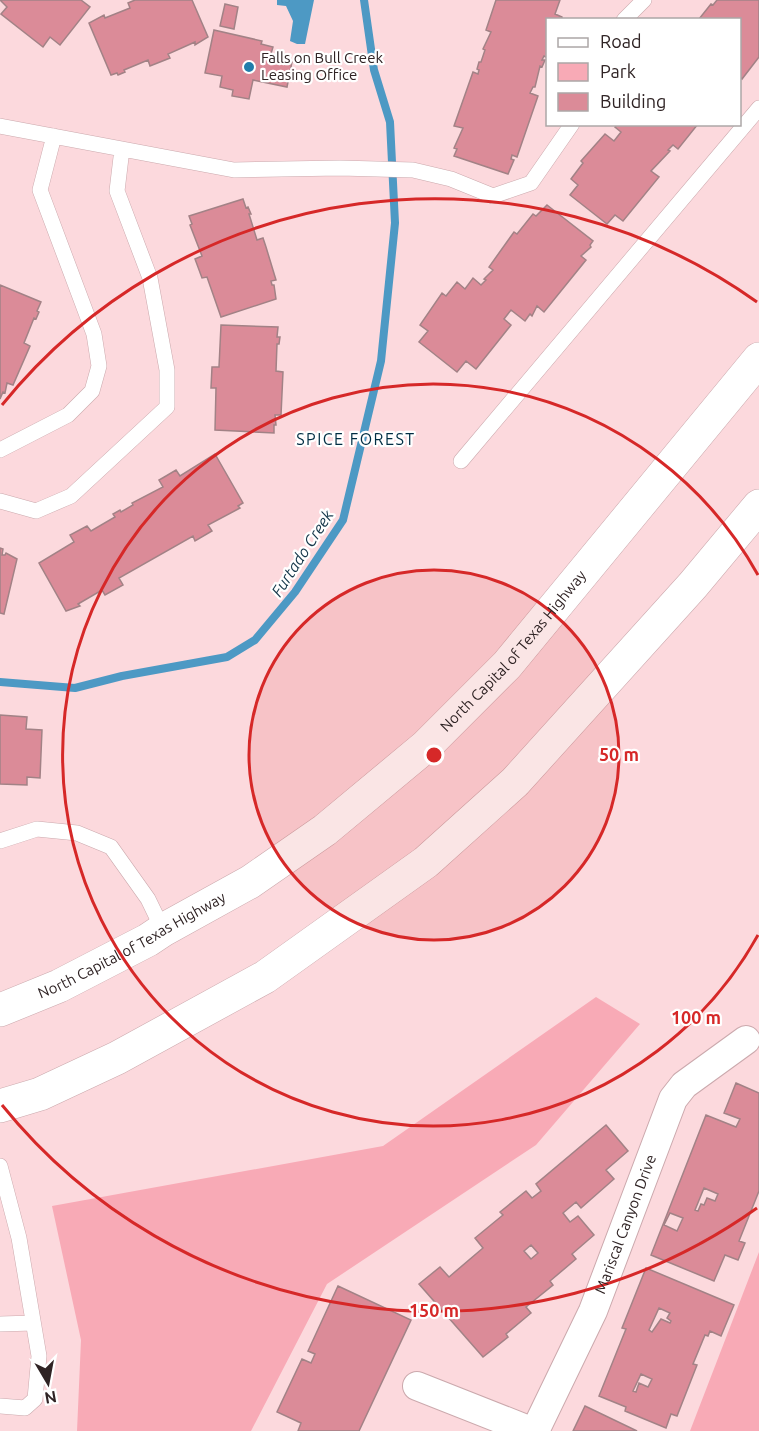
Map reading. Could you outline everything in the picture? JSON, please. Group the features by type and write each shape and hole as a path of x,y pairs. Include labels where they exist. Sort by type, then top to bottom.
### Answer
{"highway":[{"name":"North Capital of Texas Highway","path":"0,1010 59,986 148,940 250,882 325,830 426,746 507,665 759,359"},
{"path":"0,1106 40,1094 117,1058 265,977 426,862 515,783 693,585 759,506"}],"street":[{"name":"Mariscal Canyon Drive","path":"533,1431 593,1311 673,1099 684,1085 746,1040"},
{"path":"417,1386 533,1431"}],"lane":[{"path":"626,18 644,0"},
{"path":"461,461 759,108"},
{"path":"0,126 234,170 340,168 413,170 451,179 493,195 531,183 571,126"},
{"path":"0,450 68,415 92,391 99,366 94,334 40,190 54,136"},
{"path":"0,501 36,511 71,496 167,408 167,370 150,278 117,191 122,149"},
{"path":"0,841 37,829 77,833 111,847 148,899 163,930"},
{"path":"0,1166 19,1238 39,1356 35,1399 25,1408 0,1406"},
{"path":"0,1324 33,1323"}],"green space":[{"path":"596,997 640,1024 536,1145 327,1284 251,1431 77,1431 81,1340 52,1206 383,1146"},
{"path":"759,1252 759,1431 690,1431"}],"water":[{"path":"277,0 314,0 305,44 290,41 293,21 286,6 277,5"}],"building":[{"path":"0,0 81,0 90,7 60,45 50,37 43,47 1,14 7,7"},
{"path":"135,0 192,0 208,37 195,45 195,42 168,54 170,58 150,66 148,60 118,75 117,73 111,75 89,23 104,15 105,18 130,8 128,3"},
{"path":"496,0 560,0 555,14 562,18 546,18 546,57 544,56 542,60 545,60 542,67 540,66 535,87 530,93 538,96 517,157 512,155 511,159 514,160 508,174 454,156 457,149 454,148 463,128 454,126 473,72 478,74 479,62 485,50 483,49 491,32 486,30"},
{"path":"717,0 759,0 759,57 742,79 741,18 700,18 711,4 713,5"},
{"path":"225,4 238,7 234,29 220,26"},
{"name":"Falls on Bull Creek Leasing Office","path":"214,30 262,41 261,44 273,47 270,57 292,62 287,87 253,80 249,99 232,96 233,90 220,87 222,76 205,73"},
{"path":"696,126 678,149 673,145 651,171 659,177 623,221 615,215 607,224 570,195 578,185 571,179 583,163 581,161 605,134 614,141 621,132 615,127"},
{"path":"243,199 251,214 249,214 257,240 263,238 266,247 276,280 271,281 274,285 276,299 221,317 207,277 202,278 195,259 202,256 190,225 192,224 189,216"},
{"path":"547,205 593,241 591,247 581,256 586,260 544,312 537,306 532,316 530,314 525,321 511,310 504,319 511,325 476,369 466,361 457,372 419,342 428,331 420,325 442,293 446,296 457,282 465,289 473,278 481,285 493,270 489,267 514,232 517,234 533,214 536,216"},
{"path":"0,285 41,302 37,311 39,312 36,319 34,318 24,343 30,346 13,385 7,383 5,393 3,392 0,399"},
{"path":"221,325 278,327 277,337 280,337 279,344 277,344 276,371 283,372 281,415 275,415 274,433 215,430 216,388 211,388 212,367 219,367"},
{"path":"215,454 243,503 238,506 240,508 208,525 212,531 195,541 193,536 119,578 123,585 105,595 102,590 78,604 80,606 66,611 39,563 74,542 70,535 87,526 91,531 115,517 113,514 120,510 121,512 133,505 132,503 163,487 159,480 176,470 180,476"},
{"path":"0,548 3,549 2,555 6,553 17,559 4,614 0,613"},
{"path":"0,715 27,717 26,729 42,730 40,778 27,777 27,785 0,784"},
{"path":"736,1083 759,1093 759,1191 739,1241 745,1243 738,1260 725,1255 714,1281 651,1255 706,1115 736,1127 740,1119 724,1113","holes":["704,1188 718,1194 715,1201 707,1198 698,1211 695,1210","670,1213 683,1218 677,1231 664,1225"]},
{"path":"606,1125 628,1151 606,1170 614,1179 581,1208 576,1202 563,1213 570,1222 578,1216 594,1235 572,1254 576,1259 550,1281 553,1285 526,1307 531,1313 506,1334 508,1337 483,1357 419,1284 440,1267 449,1277 483,1248 475,1238 503,1215 500,1212 526,1191 532,1198 541,1191 536,1184","holes":["531,1245 538,1253 531,1259 524,1251"]},
{"path":"646,1268 734,1305 721,1336 710,1331 708,1336 705,1335 693,1364 697,1365 677,1416 671,1414 666,1428 625,1411 626,1407 599,1396 626,1329 622,1328","holes":["659,1308 670,1313 667,1318 671,1321 670,1323 661,1319 652,1332 649,1330","641,1374 652,1379 648,1387 639,1383 636,1392 633,1391"]},
{"path":"338,1286 411,1320 359,1431 298,1431 301,1423 277,1412 302,1359 311,1363 315,1354 308,1351"},
{"path":"585,1406 637,1431 573,1431"}],"waterway":[{"name":"Furtado Creek","path":"0,682 75,688 122,676 227,657 255,640 295,592 343,520 381,361 395,223 390,122 374,70 364,0"}],"place":[{"name":"Falls on Bull Creek Leasing Office","path":"249,67"}],"district":[{"name":"SPICE FOREST","path":"356,439"}]}
